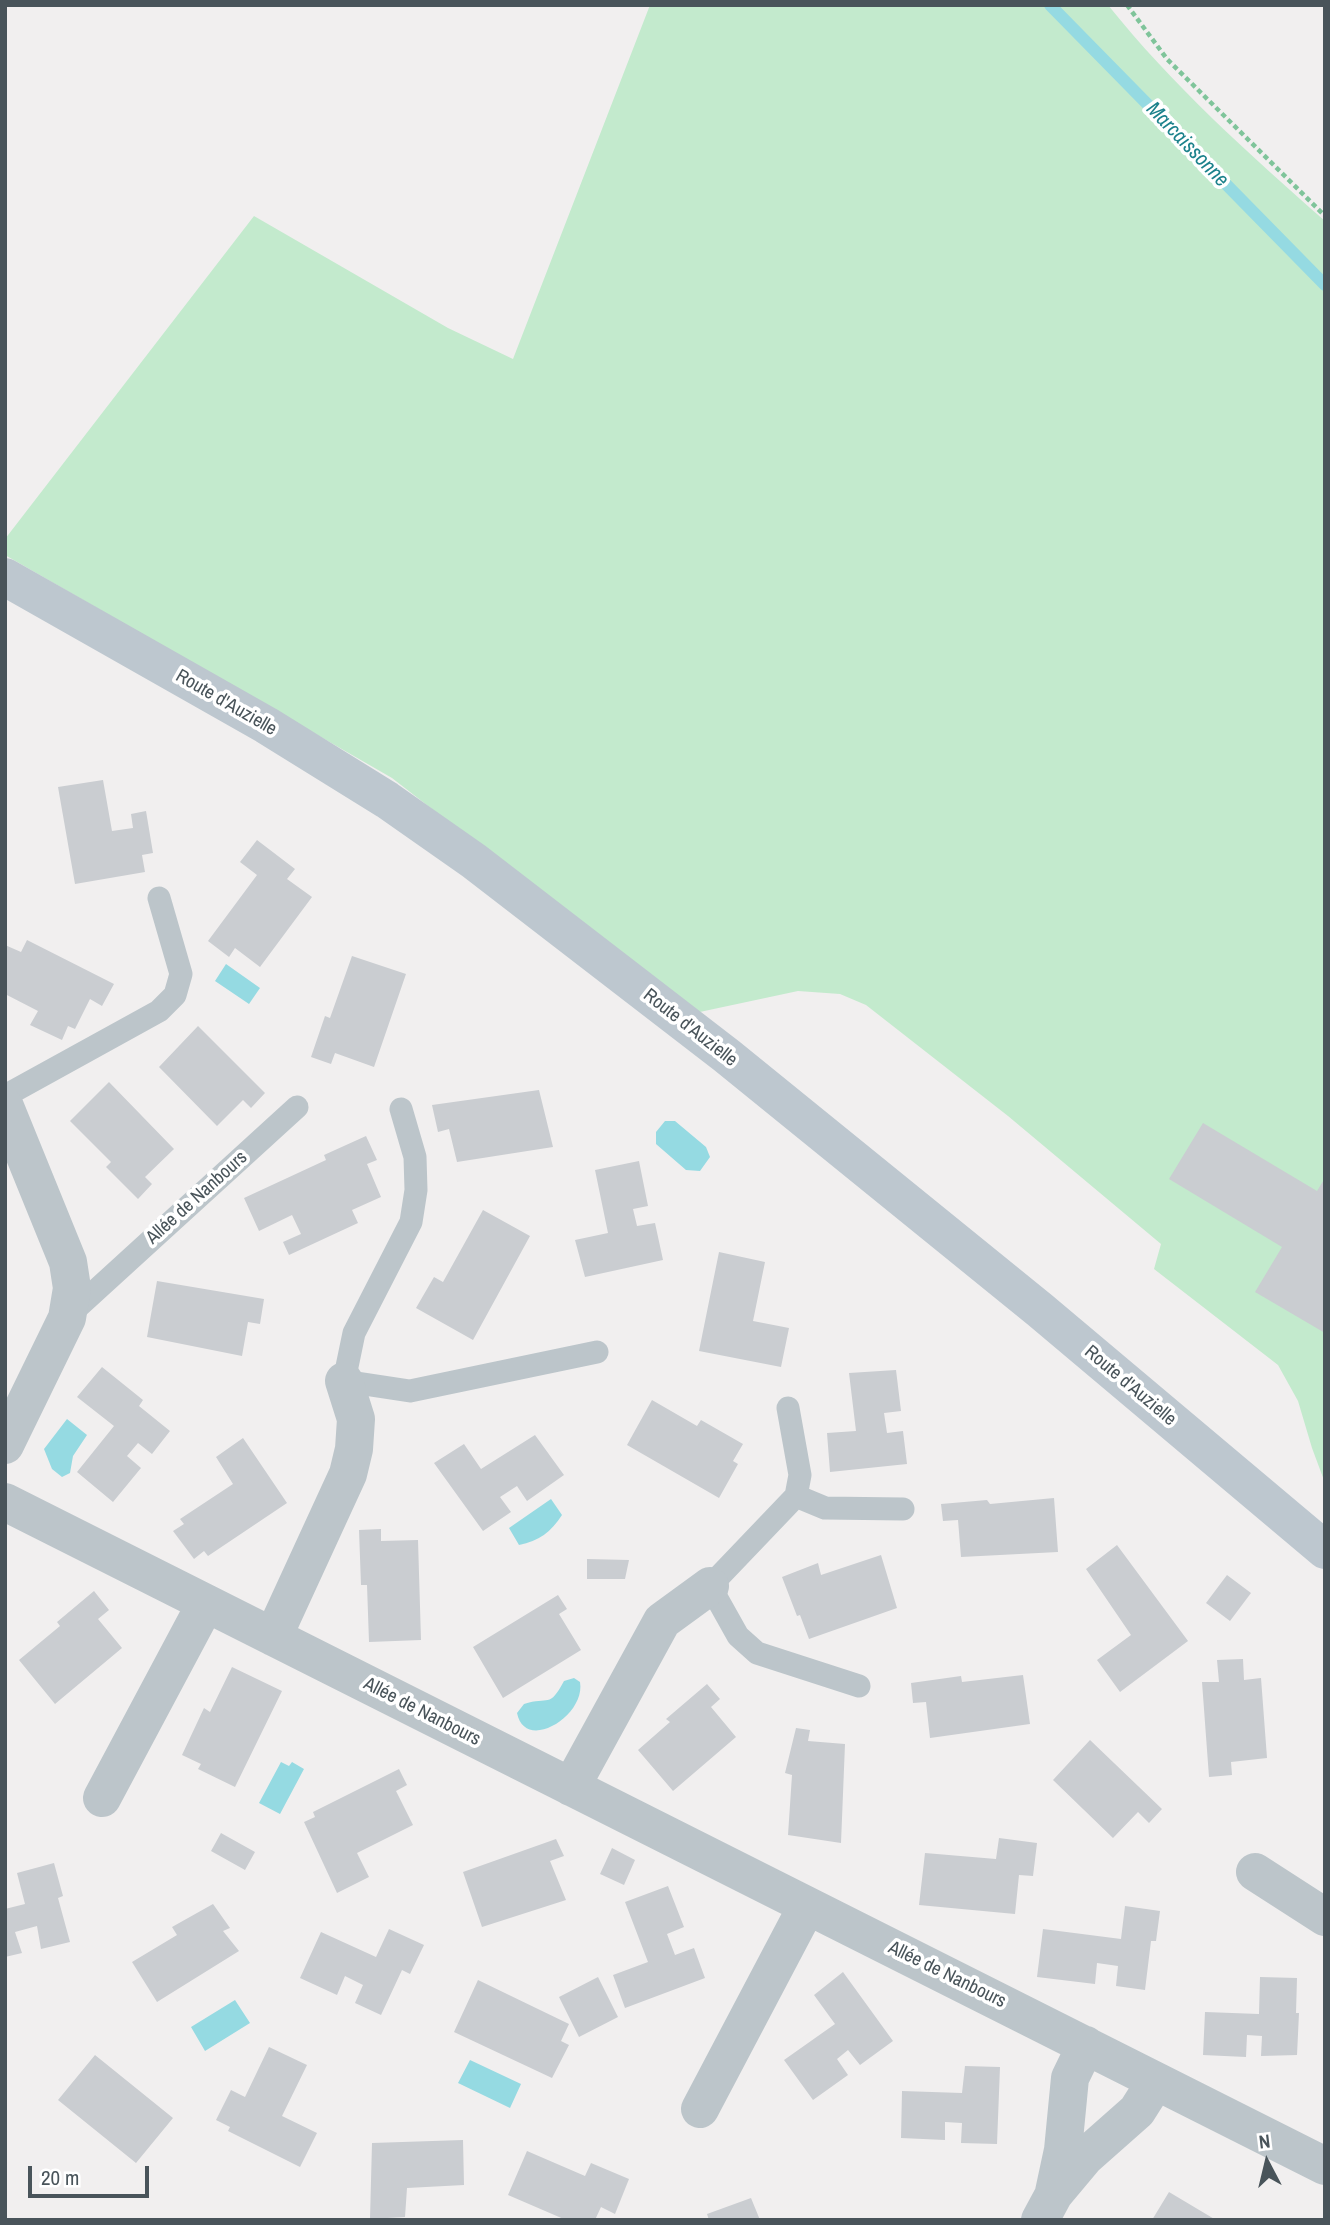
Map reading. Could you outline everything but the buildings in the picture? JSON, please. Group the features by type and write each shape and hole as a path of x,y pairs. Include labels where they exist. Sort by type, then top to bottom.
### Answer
{"street":[{"name":"Route d'Auzielle","path":"5,577 266,725 387,800 474,861 727,1056 1040,1310 1325,1550"},
{"name":"Allée de Nanbours","path":"5,1107 68,1262 72,1288 66,1318 5,1446"},
{"path":"273,1637 348,1474 354,1449 356,1419 344,1381"},
{"name":"Allée de Nanbours","path":"5,1502 1325,2166"},
{"path":"571,1787 662,1621 710,1586"},
{"path":"102,1798 206,1603"},
{"path":"1255,1872 1325,1917"},
{"path":"700,2109 807,1906"},
{"path":"1047,2207 1063,2150 1070,2078 1086,2045"},
{"path":"1047,2207 1085,2157 1138,2111 1156,2081"}],"lane":[{"path":"5,1096 159,1011 175,995 181,974 159,898"},
{"name":"Allée de Nanbours","path":"66,1318 297,1107"},
{"path":"401,1109 415,1157 416,1190 411,1222 354,1333 344,1381 410,1391 597,1352"},
{"path":"788,1408 800,1475 796,1496 710,1586 738,1636 757,1653 859,1686"},
{"path":"796,1496 825,1508 904,1509"}],"path":[{"path":"1127,5 1167,59 1325,216"}],"green space":[{"path":"650,5 1108,5 1185,91 1325,221 1325,1483 1298,1401 1278,1365 1154,1269 1161,1244 1008,1116 866,1005 840,994 798,991 695,1013 392,778 5,555 5,539 254,216 448,328 513,359"}],"water":[{"path":"226,964 260,988 249,1004 215,981"},
{"path":"665,1121 675,1121 706,1147 710,1157 700,1171 686,1170 656,1144 656,1132"},
{"path":"67,1419 87,1435 73,1456 70,1473 62,1477 52,1469 44,1449"},
{"path":"551,1499 562,1515 544,1535 519,1545 509,1528"},
{"path":"574,1678 580,1682 579,1695 574,1707 565,1717 542,1730 531,1730 522,1725 517,1713 524,1704 548,1700 555,1695 564,1681"},
{"path":"281,1762 289,1766 292,1762 304,1769 280,1814 259,1803"},
{"path":"235,2000 250,2023 205,2051 191,2027"},
{"path":"470,2060 521,2084 510,2108 458,2083"}],"waterway":[{"name":"Marcaissonne","path":"1050,5 1325,285"}]}
